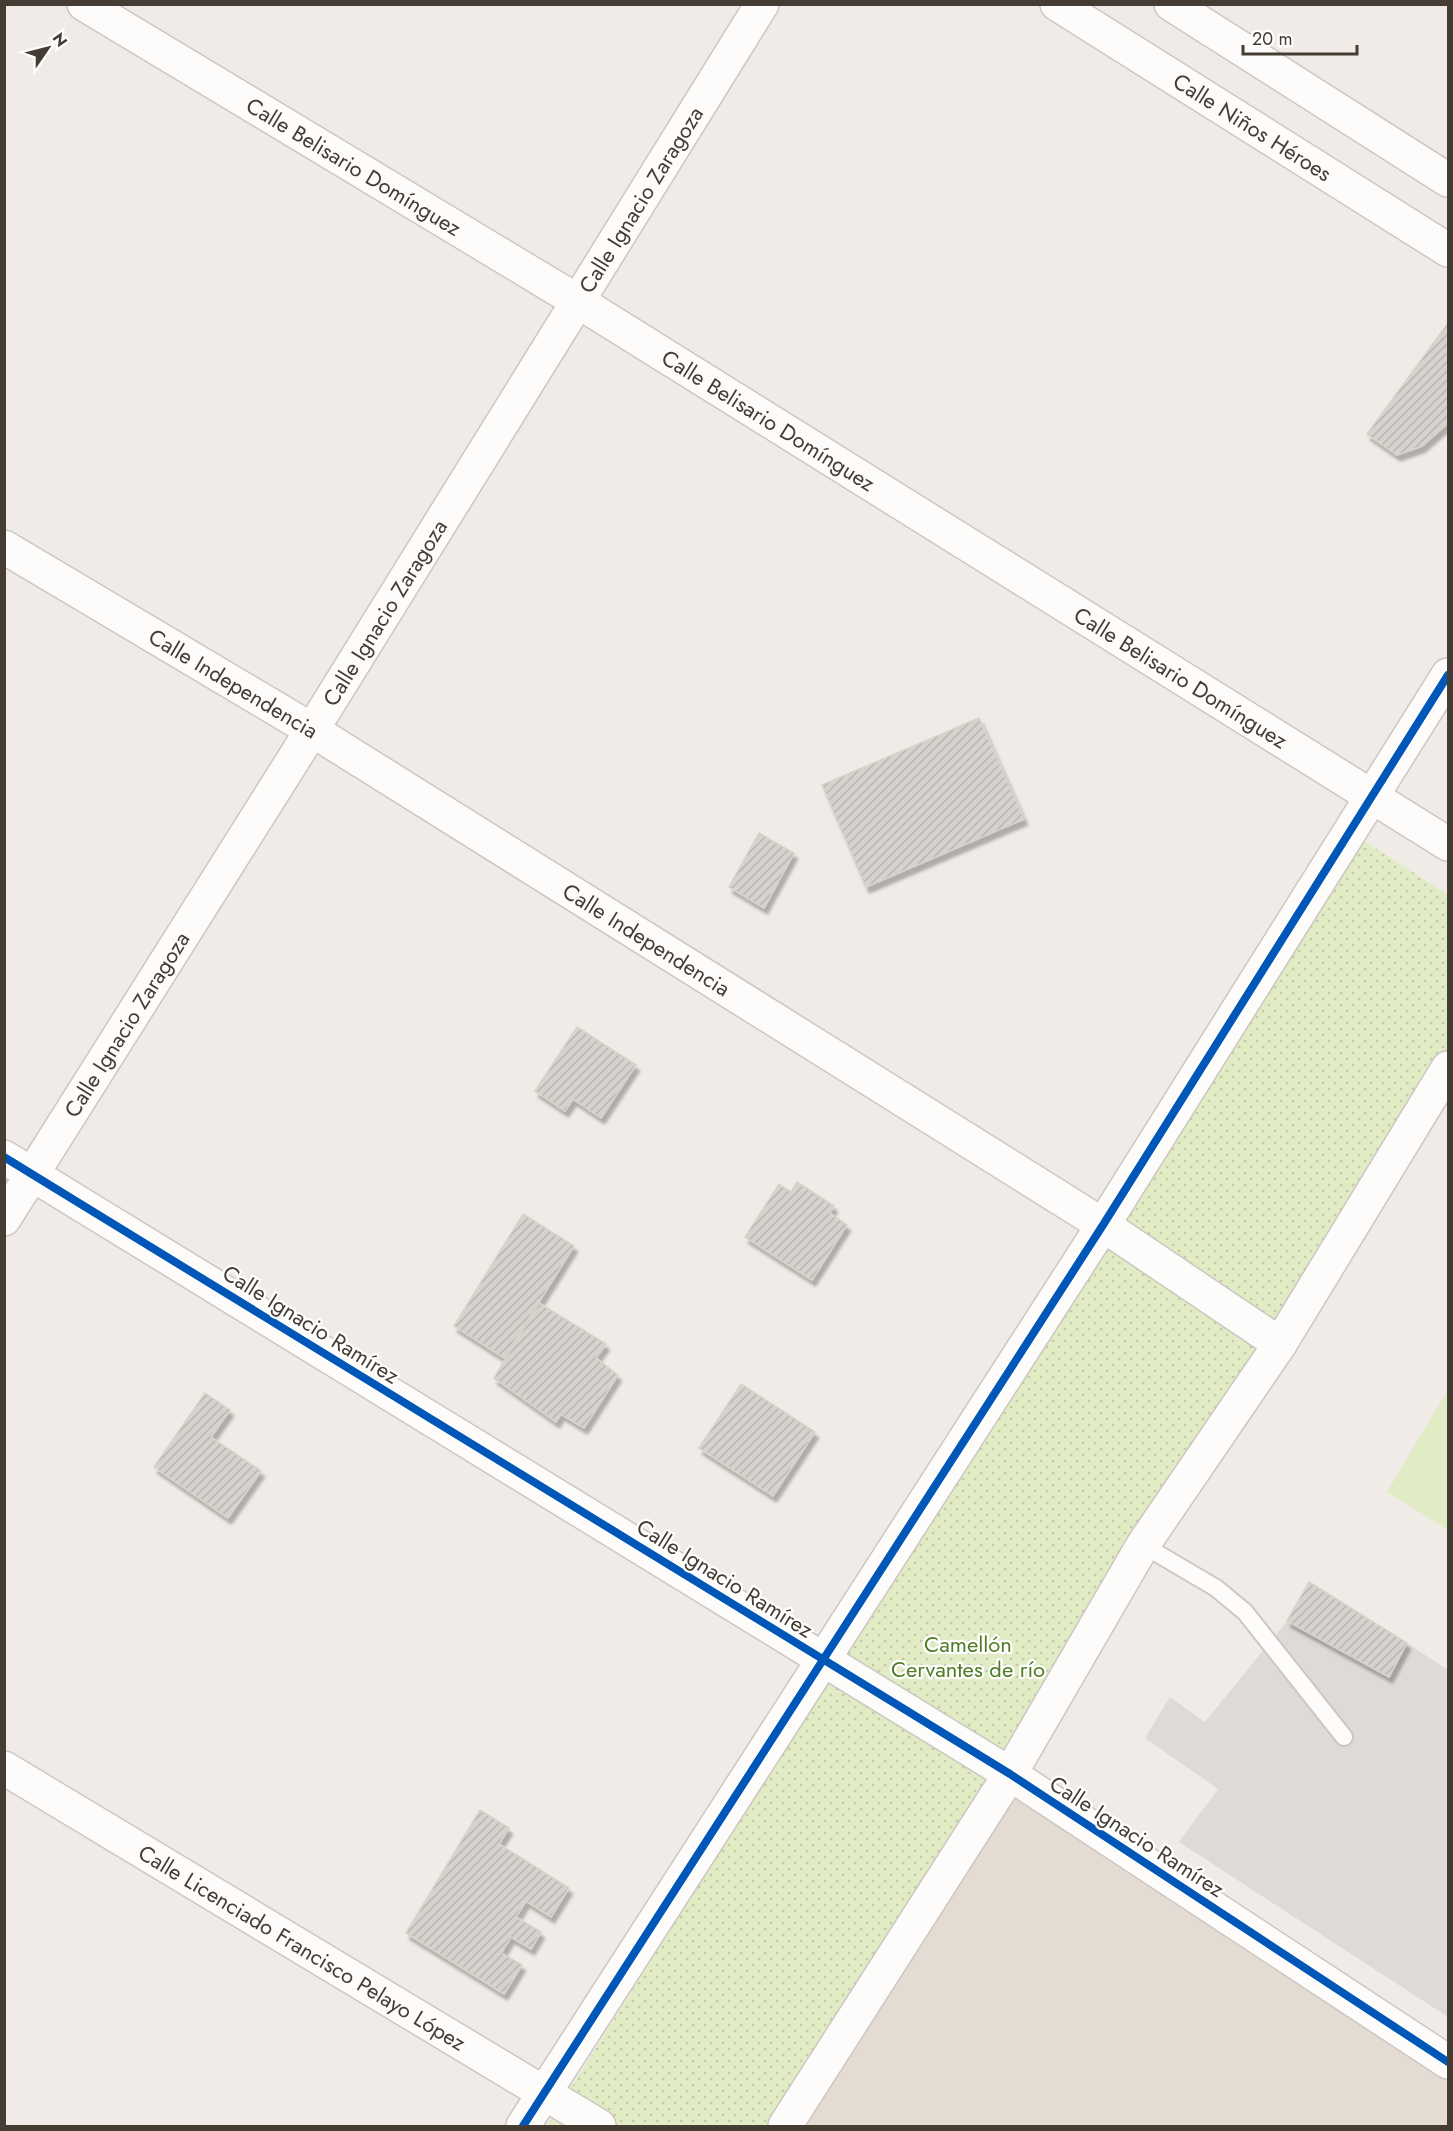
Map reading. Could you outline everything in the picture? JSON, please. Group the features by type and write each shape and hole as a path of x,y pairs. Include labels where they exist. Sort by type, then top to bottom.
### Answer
{"street":[{"name":"Calle Belisario Domínguez","path":"84,4 579,302 1449,844"},
{"name":"Calle Ignacio Zaragoza","path":"4,1219 312,730 762,4"},
{"name":"Calle Niños Héroes","path":"1057,4 1449,250"},
{"path":"1170,4 1449,180"},
{"name":"Calle Independencia","path":"4,547 312,730 1103,1225 1280,1344"},
{"path":"523,2127 1103,1225 1449,675"},
{"path":"785,2127 1010,1774 1143,1545 1280,1344 1449,1068"},
{"name":"Calle Ignacio Ramírez","path":"4,1157 1010,1774 1449,2062"},
{"name":"Calle Licenciado Francisco Pelayo López","path":"4,1768 599,2127"}],"lane":[{"path":"1143,1545 1216,1588 1245,1612 1344,1737"}],"shaded area":[{"path":"1287,1621 1389,1677 1407,1643 1448,1670 1448,2017 1179,1842 1218,1789 1145,1738 1170,1697 1205,1722"},
{"path":"1010,1774 1448,2062 1448,2126 785,2126"}],"green space":[{"name":"Camellón Cervantes de río","path":"1358,837 1448,895 1448,1091 800,2126 547,2126"},
{"path":"1448,1390 1448,1530 1387,1492"}],"building":[{"path":"1448,323 1448,423 1422,446 1397,455 1367,434"},
{"path":"979,718 1024,819 866,887 822,785"},
{"path":"759,833 794,853 764,908 729,887"},
{"path":"577,1027 636,1065 601,1118 573,1099 565,1111 535,1091"},
{"path":"797,1182 834,1206 830,1213 847,1225 812,1280 745,1237 779,1184 791,1192"},
{"path":"523,1214 574,1246 504,1358 454,1326"},
{"path":"539,1303 606,1344 596,1358 618,1375 584,1428 561,1414 556,1422 494,1378"},
{"path":"741,1384 815,1432 773,1496 699,1448"},
{"path":"205,1393 230,1410 211,1437 261,1471 228,1518 154,1467"},
{"path":"1309,1582 1407,1643 1389,1677 1287,1621"},
{"path":"480,1810 509,1828 499,1844 569,1888 551,1917 526,1901 516,1917 541,1932 531,1949 511,1937 501,1953 522,1965 504,1994 406,1933"}],"cycle path":[{"path":"523,2126 1103,1225 1448,675"},
{"path":"4,1157 1010,1774 1448,2062"}]}
